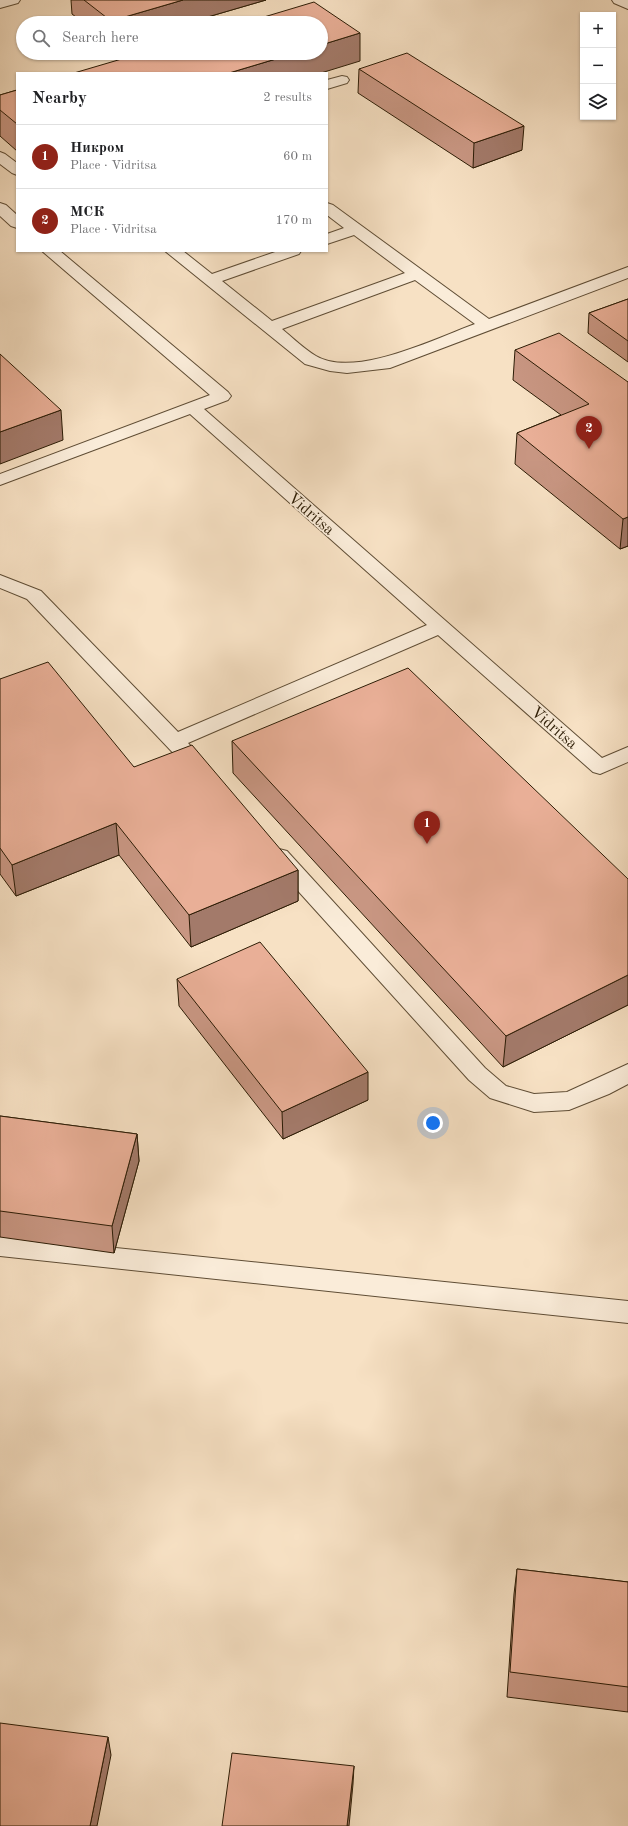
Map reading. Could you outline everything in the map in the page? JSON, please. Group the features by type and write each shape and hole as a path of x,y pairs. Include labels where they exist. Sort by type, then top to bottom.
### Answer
{"street":[{"path":"0,4 13,0"},
{"path":"619,0 628,5"},
{"path":"328,85 342,80"},
{"path":"0,157 16,169"},
{"path":"0,208 16,222"},
{"path":"328,209 486,324"},
{"path":"328,239 356,229"},
{"path":"0,480 222,396 51,252"},
{"path":"173,252 311,360 331,367 359,368 384,364 486,324 628,272"},
{"path":"210,280 290,252"},
{"path":"270,328 417,274"},
{"name":"Vidritsa","path":"192,407 600,767 628,754"},
{"path":"0,582 34,595 175,741 217,788"},
{"path":"175,741 441,626"},
{"path":"265,840 477,1074 498,1092 534,1103 569,1101 601,1088 628,1073"},
{"path":"0,1246 628,1312"}],"building":[{"path":"84,0 183,0 128,16 105,16"},
{"path":"314,2 360,33 328,43 328,16 267,16"},
{"path":"407,53 524,126 474,143 359,69"},
{"path":"118,60 273,60 232,72 77,72"},
{"path":"16,90 16,123 0,110 0,95"},
{"path":"628,299 628,341 589,313"},
{"path":"559,333 628,382 628,517 623,519 517,433 589,404 515,350"},
{"path":"0,354 61,410 0,432"},
{"path":"48,662 134,767 192,745 298,870 189,915 116,823 12,865 0,848 0,679"},
{"path":"408,668 628,879 628,975 506,1036 232,741"},
{"path":"260,942 368,1072 282,1112 177,979"},
{"path":"0,1116 137,1134 112,1226 0,1211"},
{"path":"517,1569 628,1582 628,1687 510,1672"},
{"path":"0,1723 108,1737 90,1826 0,1826"},
{"path":"232,1753 354,1766 347,1826 222,1826"}],"place":[{"name":"МСК","path":"589,449"},
{"name":"Никром","path":"427,844"}]}
